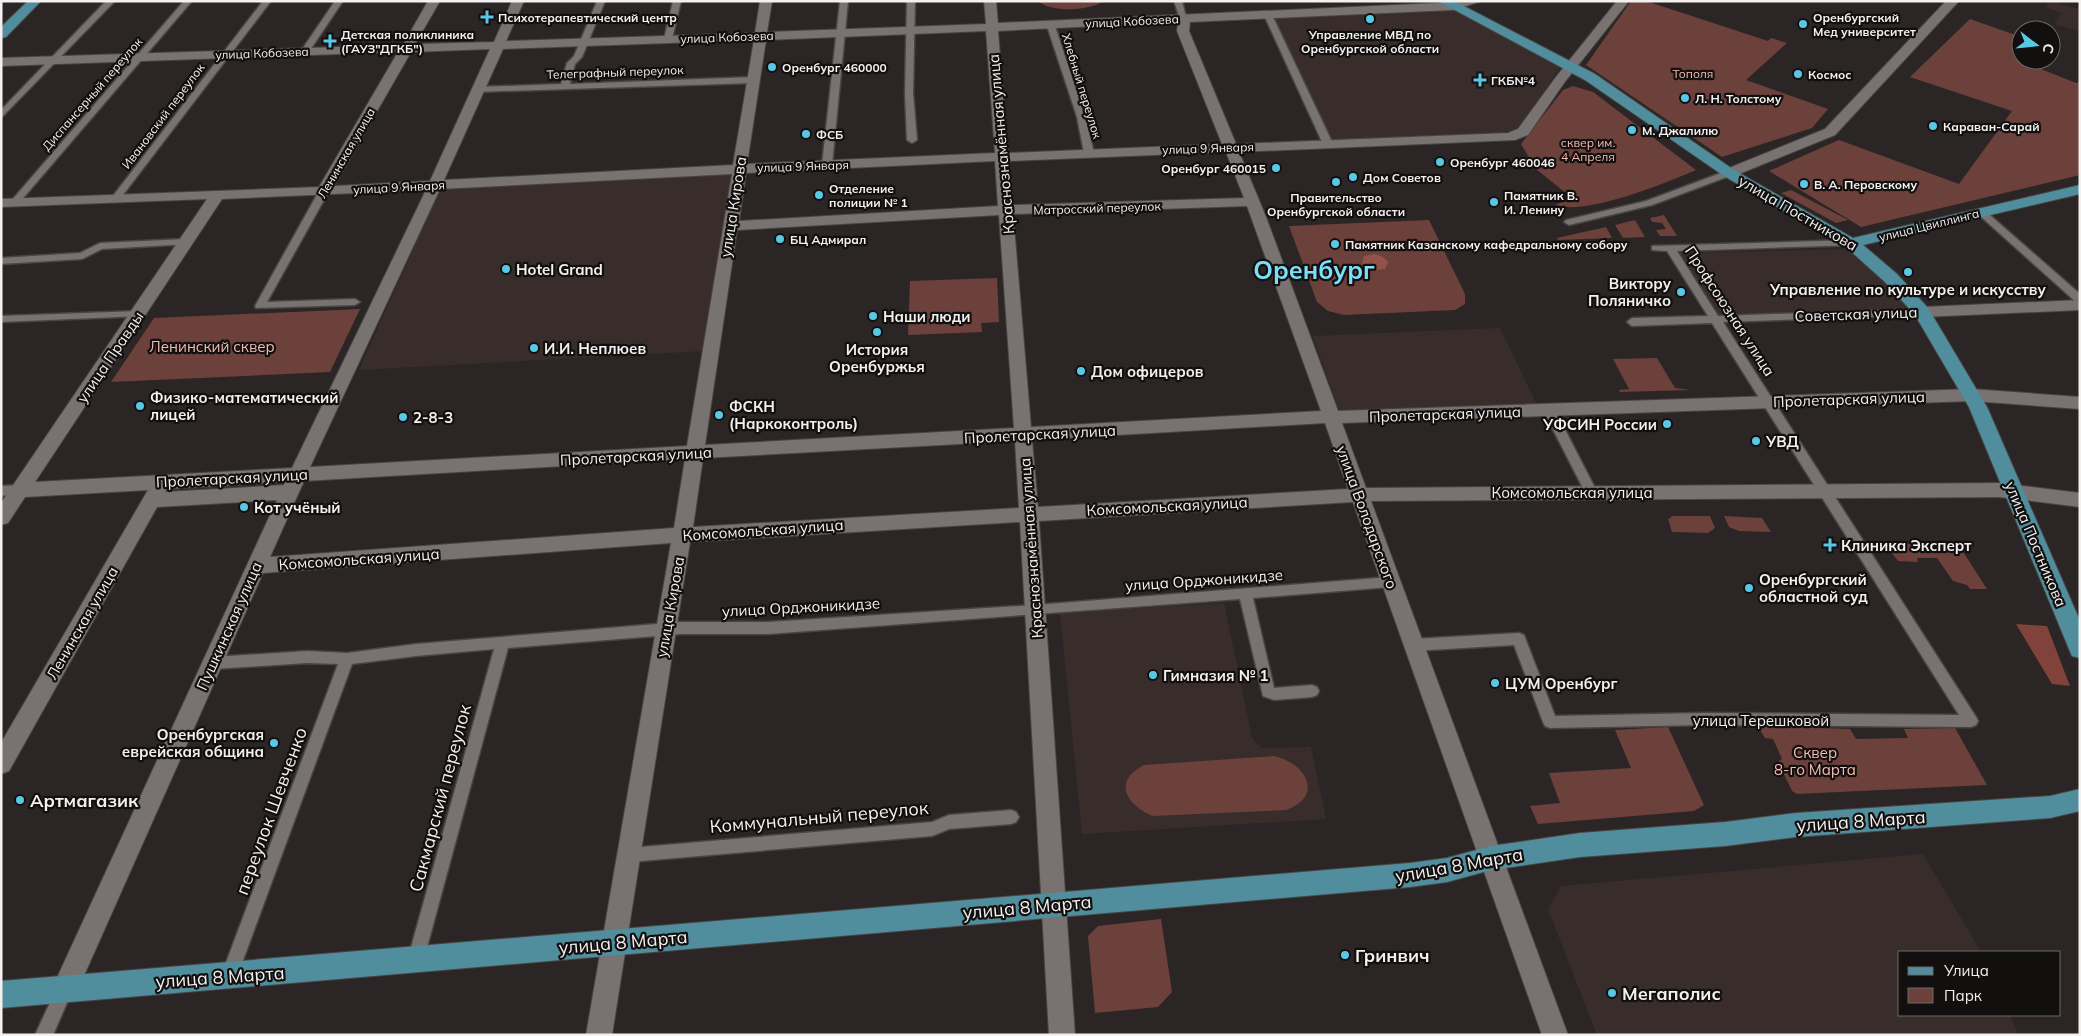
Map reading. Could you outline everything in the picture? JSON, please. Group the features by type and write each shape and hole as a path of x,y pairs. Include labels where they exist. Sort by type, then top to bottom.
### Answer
{"main road":[{"path":"1,34 35,1"},
{"name":"Ленинская улица","path":"324,191 434,1"},
{"name":"Пушкинская улица","path":"65,989 298,474 518,1"},
{"name":"улица Кирова","path":"599,1035 616,943 682,535 766,1"},
{"name":"Краснознамённая улица","path":"990,1 990,28 1005,210 1010,248 1024,436 1052,904 1062,1035"},
{"name":"улица Кобозева","path":"1,62 1051,26 1476,1"},
{"name":"улица 9 Января","path":"8,203 324,191 740,168 1510,137 1522,132 1623,1"},
{"path":"1729,173 1830,132 1953,1"},
{"name":"улица Постникова","path":"1448,4 1572,66 1621,97 1729,173 1852,243 1884,272 1922,312 1972,395 2054,581 2080,649"},
{"name":"улица Володарского","path":"1184,19 1183,32 1253,202 1555,1035"},
{"name":"улица Цвиллинга","path":"1852,243 2080,189"},
{"name":"улица Правды","path":"1,518 217,195"},
{"name":"Матросский переулок","path":"731,226 1005,210 1253,202"},
{"name":"Советская улица","path":"1922,312 2080,305"},
{"name":"Пролетарская улица","path":"158,491 298,474 1024,436 1331,417 1972,395 2080,403"},
{"name":"Пролетарская улица","path":"20,490 290,492"},
{"name":"Ленинская улица","path":"1,764 158,491"},
{"name":"Комсомольская улица","path":"256,566 682,535 1358,495 1591,492 2013,491 2080,500"},
{"name":"улица 8 Марта","path":"1,995 415,962 1052,904 1410,876 1447,870 1491,858 1580,845 1725,834 1796,825 2050,807 2080,800"},
{"name":"улица 8 Марта","path":"2050,807 2080,812"}],"street":[{"path":"1,115 111,1"},
{"name":"Диспансерный переулок","path":"8,203 188,1"},
{"name":"Ивановский переулок","path":"116,198 266,1"},
{"path":"305,51 339,1"},
{"path":"565,86 571,62 578,57 586,42 601,1"},
{"path":"668,39 678,1"},
{"path":"827,165 844,1"},
{"path":"911,1 912,140"},
{"name":"улица Володарского","path":"1178,1 1184,19"},
{"path":"1268,14 1328,144"},
{"name":"Хлебный переулок","path":"1051,26 1081,117 1089,153"},
{"name":"Телеграфный переулок","path":"477,90 753,80"},
{"path":"1569,222 1650,203 1729,173"},
{"name":"Ленинская улица","path":"324,191 260,306 355,302"},
{"path":"1981,212 2080,300"},
{"path":"1,261 82,256 100,246 186,242"},
{"name":"улица Цвиллинга","path":"1656,248 1852,243"},
{"name":"Профсоюзная улица","path":"1670,248 1827,491 1971,721"},
{"name":"Советская улица","path":"1632,322 1922,312"},
{"path":"1,319 139,314"},
{"path":"1549,410 1591,492"},
{"name":"Пролетарская улица","path":"1,491 20,490"},
{"name":"улица Орджоникидзе","path":"213,663 307,657 347,659 416,650 666,630 768,628 1035,610 1390,582"},
{"path":"1245,593 1268,692 1274,694 1312,690"},
{"name":"улица Терешковой","path":"1413,645 1519,639 1550,722 1704,719 1971,721"},
{"name":"Сакмарский переулок","path":"415,962 502,644"},
{"name":"переулок Шевченко","path":"229,976 347,659"},
{"name":"Коммунальный переулок","path":"629,855 932,829 949,822 1011,817"},
{"name":"Пушкинская улица","path":"44,1035 65,989"}],"shaded area":[{"path":"2050,1 2080,9 2079,31 2061,26 2061,20 2057,20 2062,13 2046,7"},
{"path":"1450,8 1562,64 1521,128 1501,133 1330,140 1273,17"},
{"path":"733,172 704,351 359,370 441,187"},
{"path":"1854,249 1913,310 1718,315 1678,253"},
{"path":"1375,254 1383,257 1388,262 1385,269 1372,270 1362,264 1364,256"},
{"path":"1500,328 1537,405 1339,412 1313,336"},
{"name":"Гимназия № 1","path":"1224,603 1252,738 1261,748 1311,747 1326,819 1082,834 1060,613"},
{"path":"2016,624 2047,626 2070,686 2052,684"},
{"path":"1923,854 1980,951 1898,951 1898,1016 2010,1016 2018,1035 1597,1035 1548,909 1561,886"}],"green space":[{"path":"1037,1 1105,1 1080,9 1061,9 1044,5"},
{"name":"Тополя","path":"1631,1 1646,1 1768,41 1771,38 1787,43 1746,80 1828,109 1812,128 1722,157 1586,65"},
{"path":"1970,19 2011,33 2011,70 2044,70 2076,83 2080,81 2080,175 1861,227 1769,171 1839,140 1959,184 2012,111 1910,77"},
{"name":"сквер им. 4 Апреля","path":"1573,86 1593,92 1696,170 1626,197 1585,206 1568,207 1555,205 1572,198 1536,169 1521,144 1563,90"},
{"path":"1791,190 1848,220 1836,223 1781,193"},
{"path":"1664,215 1677,236 1660,236 1656,230 1666,229 1662,223 1652,222 1650,218"},
{"path":"1429,220 1465,294 1465,304 1455,310 1344,315 1328,311 1317,302 1289,226"},
{"path":"1635,220 1645,237 1623,238 1615,225"},
{"path":"1606,227 1612,238 1558,240 1557,238"},
{"path":"997,278 999,322 981,323 982,332 908,335 910,281"},
{"name":"Ленинский сквер","path":"360,309 330,372 111,382 154,318"},
{"path":"1657,358 1675,388 1691,390 1620,392 1619,390 1629,389 1613,359"},
{"path":"1673,516 1710,516 1715,528 1708,533 1672,532 1668,519"},
{"path":"1724,516 1762,518 1771,532 1739,531 1729,527"},
{"path":"1885,544 1958,544 1987,589 1970,589 1967,585 1953,581 1937,558 1917,558 1918,562 1898,561"},
{"name":"Сквер 8-го Марта","path":"1762,726 1850,729 1856,739 1908,738 1904,729 1955,728 1987,785 1797,794 1792,791 1778,762 1782,759 1773,739 1765,738 1760,730"},
{"path":"1668,727 1704,805 1694,811 1538,824 1530,806 1560,803 1549,773 1631,768 1615,730"},
{"path":"1274,756 1295,765 1307,780 1308,789 1305,797 1298,804 1286,810 1152,816 1135,805 1129,799 1126,792 1128,778 1134,771 1144,765"},
{"path":"1161,919 1172,992 1158,1007 1095,1013 1088,936 1098,926"}],"place":[{"name":"Психотерапевтический центр","path":"487,17"},
{"name":"Управление МВД по Оренбургской области","path":"1370,19"},
{"name":"Оренбургский Мед университет","path":"1803,24"},
{"name":"Детская поликлиника (ГАУЗ\"ДГКБ\")","path":"330,41"},
{"name":"Оренбург 460000","path":"772,67"},
{"name":"Космос","path":"1798,74"},
{"name":"ГКБ№4","path":"1480,80"},
{"name":"Л. Н. Толстому","path":"1685,98"},
{"name":"Караван-Сарай","path":"1933,126"},
{"name":"М. Джалилю","path":"1632,130"},
{"name":"ФСБ","path":"806,134"},
{"name":"Оренбург 460046","path":"1440,162"},
{"name":"Оренбург 460015","path":"1276,168"},
{"name":"Дом Советов","path":"1353,177"},
{"name":"Правительство Оренбургской области","path":"1336,182"},
{"name":"В. А. Перовскому","path":"1804,184"},
{"name":"Отделение полиции № 1","path":"819,195"},
{"name":"Памятник В. И. Ленину","path":"1494,202"},
{"name":"БЦ Адмирал","path":"780,239"},
{"name":"Памятник Казанскому кафедральному собору","path":"1335,244"},
{"name":"Hotel Grand","path":"506,269"},
{"name":"Управление по культуре и искусству","path":"1908,272"},
{"name":"Виктору Поляничко","path":"1681,292"},
{"name":"Наши люди","path":"873,316"},
{"name":"История Оренбуржья","path":"877,332"},
{"name":"И.И. Неплюев","path":"534,348"},
{"name":"Дом офицеров","path":"1081,371"},
{"name":"Физико-математический лицей","path":"140,406"},
{"name":"ФСКН (Наркоконтроль)","path":"719,415"},
{"name":"2-8-3","path":"403,417"},
{"name":"УФСИН России","path":"1667,424"},
{"name":"УВД","path":"1756,441"},
{"name":"Кот учёный","path":"244,507"},
{"name":"Клиника Эксперт","path":"1830,545"},
{"name":"Оренбургский областной суд","path":"1749,588"},
{"name":"Гимназия № 1","path":"1153,675"},
{"name":"ЦУМ Оренбург","path":"1495,683"},
{"name":"Оренбургская еврейская община","path":"274,743"},
{"name":"Артмагазик","path":"20,800"},
{"name":"Гринвич","path":"1345,955"},
{"name":"Мегаполис","path":"1612,993"}],"district":[{"name":"Оренбург","path":"1314,269"}]}
